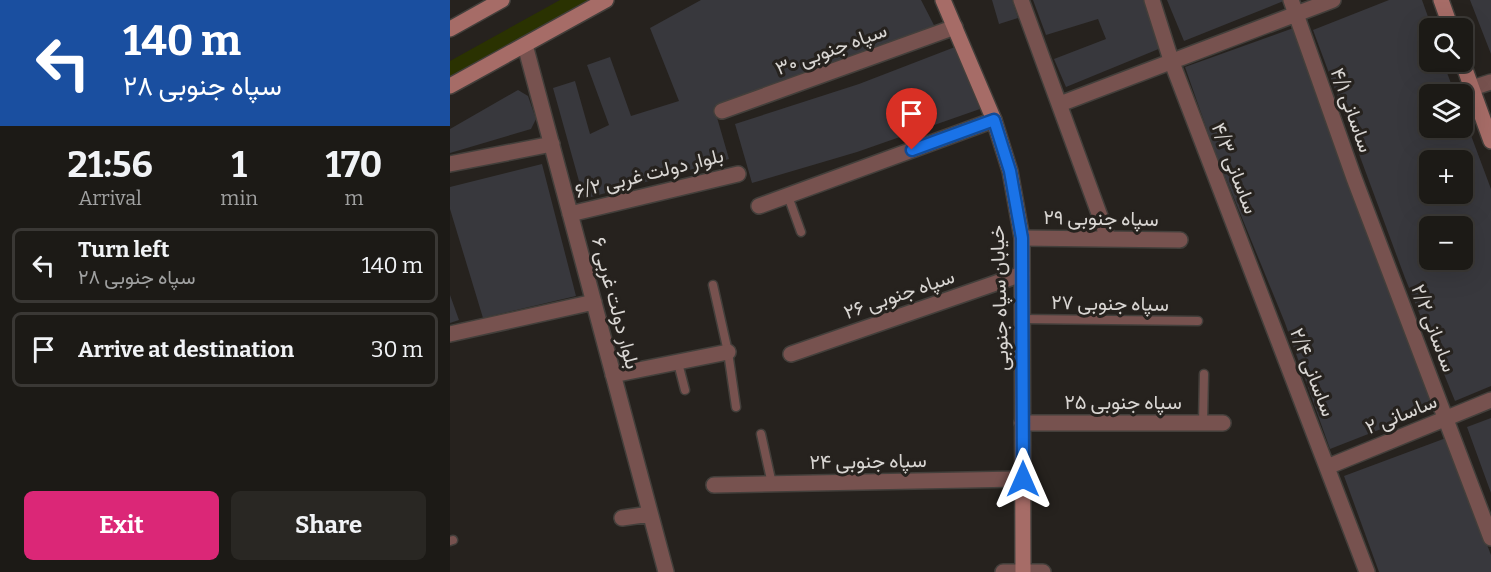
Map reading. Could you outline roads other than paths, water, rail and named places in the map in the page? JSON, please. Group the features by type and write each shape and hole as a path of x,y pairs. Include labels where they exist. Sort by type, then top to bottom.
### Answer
{"street":[{"path":"450,29 502,0"},
{"path":"450,86 606,0"},
{"name":"خیابان سپاه جنوبی","path":"943,0 994,120 1010,171 1022,238 1023,572"},
{"path":"1021,0 1108,238"},
{"name":"۴/۳ ساسانی","path":"1152,0 1171,60 1260,292"},
{"path":"1060,104 1171,60 1293,7 1333,0"},
{"path":"1441,0 1447,18"},
{"name":"۴/۱ ساسانی","path":"1293,7 1370,219"},
{"name":"۳۰ سپاه جنوبی","path":"722,111 955,27"},
{"name":"بلوار دولت غربی ۶","path":"525,45 666,572"},
{"path":"1473,88 1491,81"},
{"path":"1473,91 1491,141"},
{"path":"759,206 994,120"},
{"path":"450,164 552,144"},
{"name":"بلوار دولت غربی ۶/۲","path":"570,214 738,174"},
{"name":"۲/۲ ساسانی","path":"1370,219 1491,538"},
{"name":"۲۹ سپاه جنوبی","path":"1022,238 1180,240"},
{"name":"۲۶ سپاه جنوبی","path":"791,354 1022,274"},
{"name":"۲/۴ ساسانی","path":"1260,292 1366,572"},
{"path":"450,334 594,302"},
{"path":"613,375 728,352"},
{"name":"۲ ساسانی","path":"1327,467 1491,400"},
{"name":"۲۵ سپاه جنوبی","path":"1022,423 1223,423"},
{"name":"۲۴ سپاه جنوبی","path":"714,485 1023,479"},
{"path":"622,518 650,514"},
{"path":"1003,572 1043,572"}],"lane":[{"path":"788,196 801,232"},
{"path":"713,285 728,352 736,407"},
{"name":"۲۷ سپاه جنوبی","path":"1022,319 1198,321"},
{"path":"678,363 685,390"},
{"path":"1203,423 1204,374"},
{"path":"761,434 772,484"}]}
